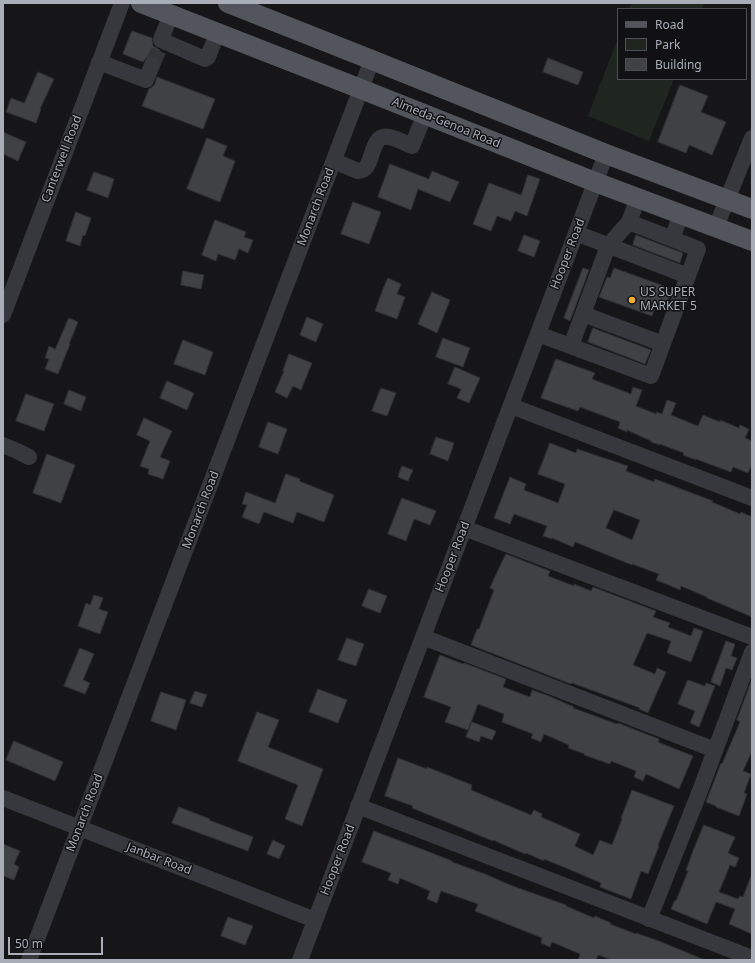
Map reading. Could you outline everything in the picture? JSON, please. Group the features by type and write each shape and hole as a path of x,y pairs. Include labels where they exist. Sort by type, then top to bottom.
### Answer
{"main road":[{"name":"Almeda-Genoa Road","path":"141,3 595,182 752,241"},
{"path":"228,3 606,154 752,209"}],"street":[{"name":"Canterwell Road","path":"3,315 122,3"},
{"path":"171,15 161,39 162,41 205,59 208,57 217,33"},
{"name":"Monarch Road","path":"29,960 372,60"},
{"path":"99,62 146,80 152,65"},
{"path":"334,162 358,171 364,169 367,166 377,141 381,137 387,136 412,146 424,114"},
{"path":"716,228 749,156 752,138"},
{"name":"Hooper Road","path":"300,960 606,154"},
{"path":"571,346 608,246 629,222 638,198"},
{"path":"672,239 681,214"},
{"path":"538,334 651,376 698,249 629,222"},
{"path":"576,233 688,276"},
{"path":"583,314 663,344"},
{"path":"511,406 752,498"},
{"path":"3,445 29,457"},
{"path":"464,528 752,637"},
{"path":"423,637 715,750"},
{"path":"649,919 698,796 752,652"},
{"name":"Janbar Road","path":"3,798 315,920"},
{"path":"358,806 752,958"}],"green space":[{"path":"632,3 704,3 702,8 630,8"},
{"path":"617,41 617,80 674,80 649,141 588,116"}],"building":[{"path":"132,31 152,38 153,46 160,50 157,57 150,56 143,62 123,54"},
{"path":"548,58 583,72 578,85 543,72"},
{"path":"38,72 54,79 40,109 36,123 6,112 11,98 24,103"},
{"path":"157,77 215,99 203,129 142,106 149,89 155,84"},
{"path":"680,85 708,96 701,112 726,122 712,155 689,145 686,153 658,142"},
{"path":"3,132 26,142 18,161 3,154"},
{"path":"207,138 227,146 223,156 235,161 220,202 187,189"},
{"path":"390,164 429,179 432,171 459,182 450,202 418,189 411,210 378,197"},
{"path":"94,172 114,179 108,198 87,190"},
{"path":"528,175 540,179 527,216 515,211 511,221 497,216 491,231 473,224 489,183 521,195"},
{"path":"353,202 381,212 369,244 341,234"},
{"path":"76,212 91,218 85,236 83,235 80,246 66,241"},
{"path":"215,220 246,232 244,237 253,240 248,253 239,249 235,260 218,254 216,261 202,255"},
{"path":"524,235 540,241 534,257 518,251"},
{"path":"636,235 683,253 680,263 633,245"},
{"path":"583,268 589,270 570,321 564,318"},
{"path":"614,268 664,286 663,290 671,293 665,309 656,305 652,316 599,297 607,277 610,278"},
{"path":"183,271 204,275 201,289 181,285"},
{"path":"388,278 401,284 397,294 405,297 397,319 375,311"},
{"path":"432,292 450,300 437,333 418,324"},
{"path":"307,317 323,324 316,342 300,335"},
{"path":"69,318 78,322 58,374 45,369 49,359 45,358 49,346 55,349"},
{"path":"593,328 651,350 645,364 588,342"},
{"path":"443,338 470,348 463,367 436,357"},
{"path":"183,340 213,352 205,375 174,364"},
{"path":"289,354 312,363 301,390 293,386 287,398 275,392"},
{"path":"556,359 595,373 592,379 631,394 633,387 642,390 636,406 656,414 657,412 662,414 667,400 676,403 671,415 698,426 703,415 739,428 740,425 749,429 745,438 752,441 752,464 748,473 733,467 731,472 696,460 683,455 684,453 651,442 627,430 627,432 618,428 620,422 580,407 578,411 541,398"},
{"path":"455,367 480,378 469,403 457,398 461,389 448,384"},
{"path":"167,381 194,393 187,410 160,398"},
{"path":"381,388 396,393 387,416 372,411"},
{"path":"69,390 86,397 81,411 64,404"},
{"path":"26,394 54,404 44,431 16,421"},
{"path":"144,418 172,431 160,457 170,461 163,479 148,474 149,469 140,466 150,441 137,435"},
{"path":"268,422 287,429 278,454 259,447"},
{"path":"436,437 454,443 448,461 430,454"},
{"path":"550,443 576,453 577,449 628,466 626,471 654,482 655,479 713,501 712,502 740,514 741,512 752,517 752,617 681,586 680,590 656,580 659,574 632,565 575,542 573,547 552,538 543,536 547,526 514,514 510,524 494,518 510,477 526,484 524,490 558,503 565,484 538,474","holes":["614,510 640,520 632,540 606,528"]},
{"path":"47,454 75,465 61,503 33,493"},
{"path":"402,466 413,470 408,481 398,477"},
{"path":"286,474 300,479 299,481 334,495 324,522 297,512 293,523 264,512 259,524 242,517 247,505 242,504 246,492 275,503"},
{"path":"402,498 436,511 430,525 414,519 406,541 388,534"},
{"path":"506,554 550,571 548,576 574,586 574,584 591,591 593,587 656,611 653,617 670,623 668,627 691,636 694,628 703,631 691,662 667,653 671,641 647,633 633,665 655,674 657,668 666,672 648,713 639,709 640,708 572,683 571,684 471,645 477,629 479,629 494,590 490,588"},
{"path":"369,589 387,596 380,613 362,606"},
{"path":"94,595 103,598 99,609 108,612 100,634 78,626 86,603 90,605"},
{"path":"347,638 364,644 356,666 338,660"},
{"path":"726,641 735,644 731,656 737,658 732,670 726,668 720,686 711,682"},
{"path":"80,648 94,654 83,680 90,683 85,694 64,686"},
{"path":"440,655 506,679 503,687 530,697 532,690 549,696 574,707 573,708 659,739 658,742 693,756 679,789 646,774 643,781 634,777 636,771 611,761 610,764 584,755 585,754 568,748 569,745 544,734 541,742 531,738 533,734 502,722 504,714 478,704 468,730 445,722 451,707 424,697"},
{"path":"752,679 752,751 743,771 751,774 744,793 747,794 739,816 706,802 721,763 722,764 740,722 737,720"},
{"path":"688,680 705,686 706,683 715,686 699,727 690,723 695,711 678,704"},
{"path":"318,689 347,700 338,723 309,712"},
{"path":"195,691 207,695 202,707 190,703"},
{"path":"161,692 186,700 176,730 151,721"},
{"path":"257,712 279,720 268,747 323,769 302,826 285,819 298,785 238,761"},
{"path":"472,722 496,731 492,740 481,736 479,742 466,737"},
{"path":"14,741 63,762 55,781 6,760"},
{"path":"398,758 427,769 427,767 472,785 471,790 531,815 534,810 542,814 541,817 580,834 575,846 593,855 600,840 612,845 632,790 674,806 648,874 641,871 631,899 600,887 601,883 566,868 544,859 544,861 526,853 525,854 412,808 413,806 385,796"},
{"path":"179,807 253,837 248,851 172,823"},
{"path":"704,825 735,837 728,853 739,858 735,867 730,865 719,892 738,899 740,896 743,897 751,876 752,877 752,934 729,924 735,909 716,902 707,924 671,909 675,900 676,901 688,871 686,870"},
{"path":"374,831 705,960 612,960 598,955 596,960 578,960 580,954 552,942 550,947 541,943 542,938 475,911 478,904 441,891 437,903 427,899 430,891 400,878 398,884 388,880 391,873 362,862"},
{"path":"273,840 285,846 279,859 267,854"},
{"path":"3,844 20,851 14,864 19,867 14,880 3,876"},
{"path":"228,917 253,926 245,945 221,936"}],"tunnel":[{"path":"152,65 162,42"}],"place":[{"name":"US SUPER MARKET 5","path":"632,300"}]}
